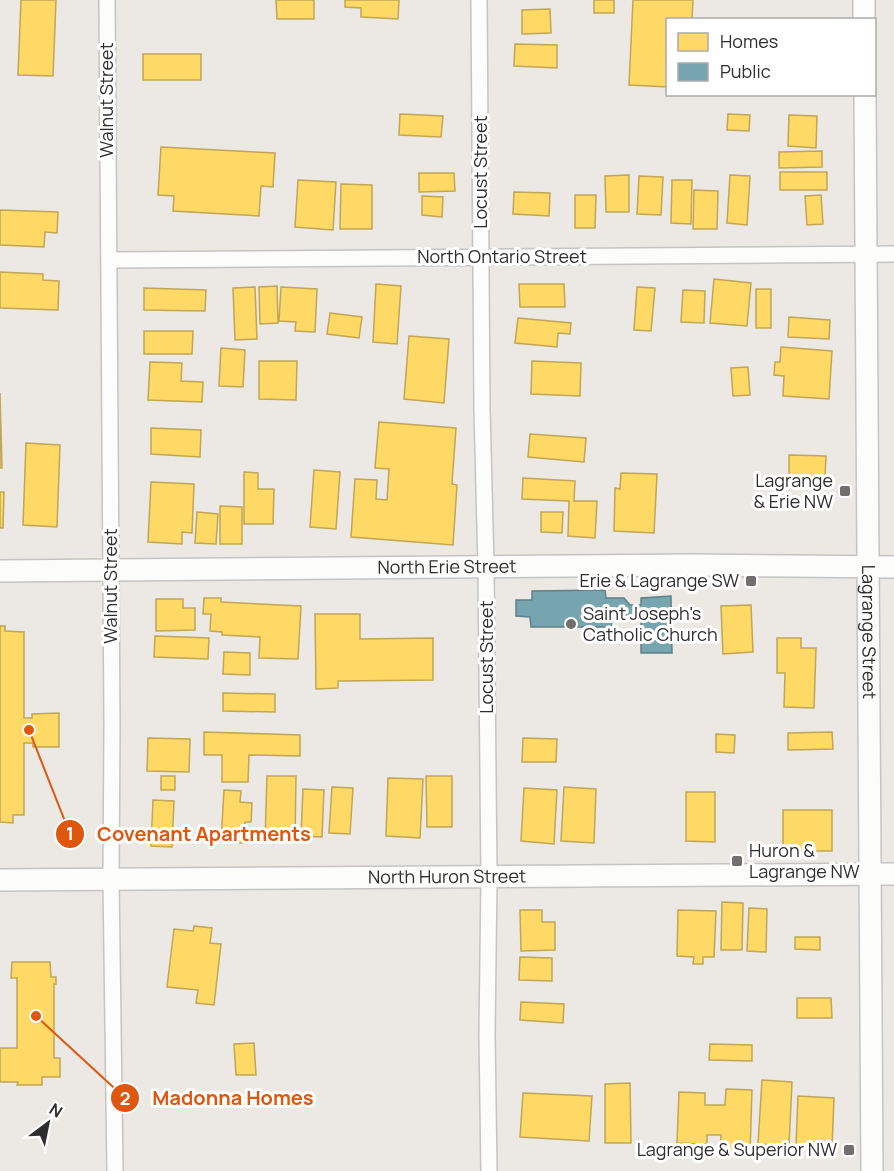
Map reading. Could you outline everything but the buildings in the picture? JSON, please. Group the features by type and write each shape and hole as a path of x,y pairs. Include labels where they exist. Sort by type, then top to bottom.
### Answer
{"street":[{"name":"Walnut Street","path":"107,0 111,879 115,1171"},
{"name":"Locust Street","path":"479,0 489,878 487,1034 489,1171"},
{"path":"864,0 864,18"},
{"name":"Lagrange Street","path":"865,96 872,1171"},
{"name":"North Ontario Street","path":"109,260 894,254"},
{"name":"North Erie Street","path":"0,572 692,565 894,567"},
{"name":"North Huron Street","path":"0,880 894,874"}],"place":[{"name":"Lagrange & Erie NW","path":"845,491"},
{"name":"Erie & Lagrange SW","path":"751,581"},
{"name":"Saint Joseph's Catholic Church","path":"571,624"},
{"name":"Covenant Apartments","path":"29,730"},
{"name":"Huron & Lagrange NW","path":"737,861"},
{"name":"Madonna Homes","path":"36,1016"},
{"name":"Lagrange & Superior NW","path":"849,1150"}]}
